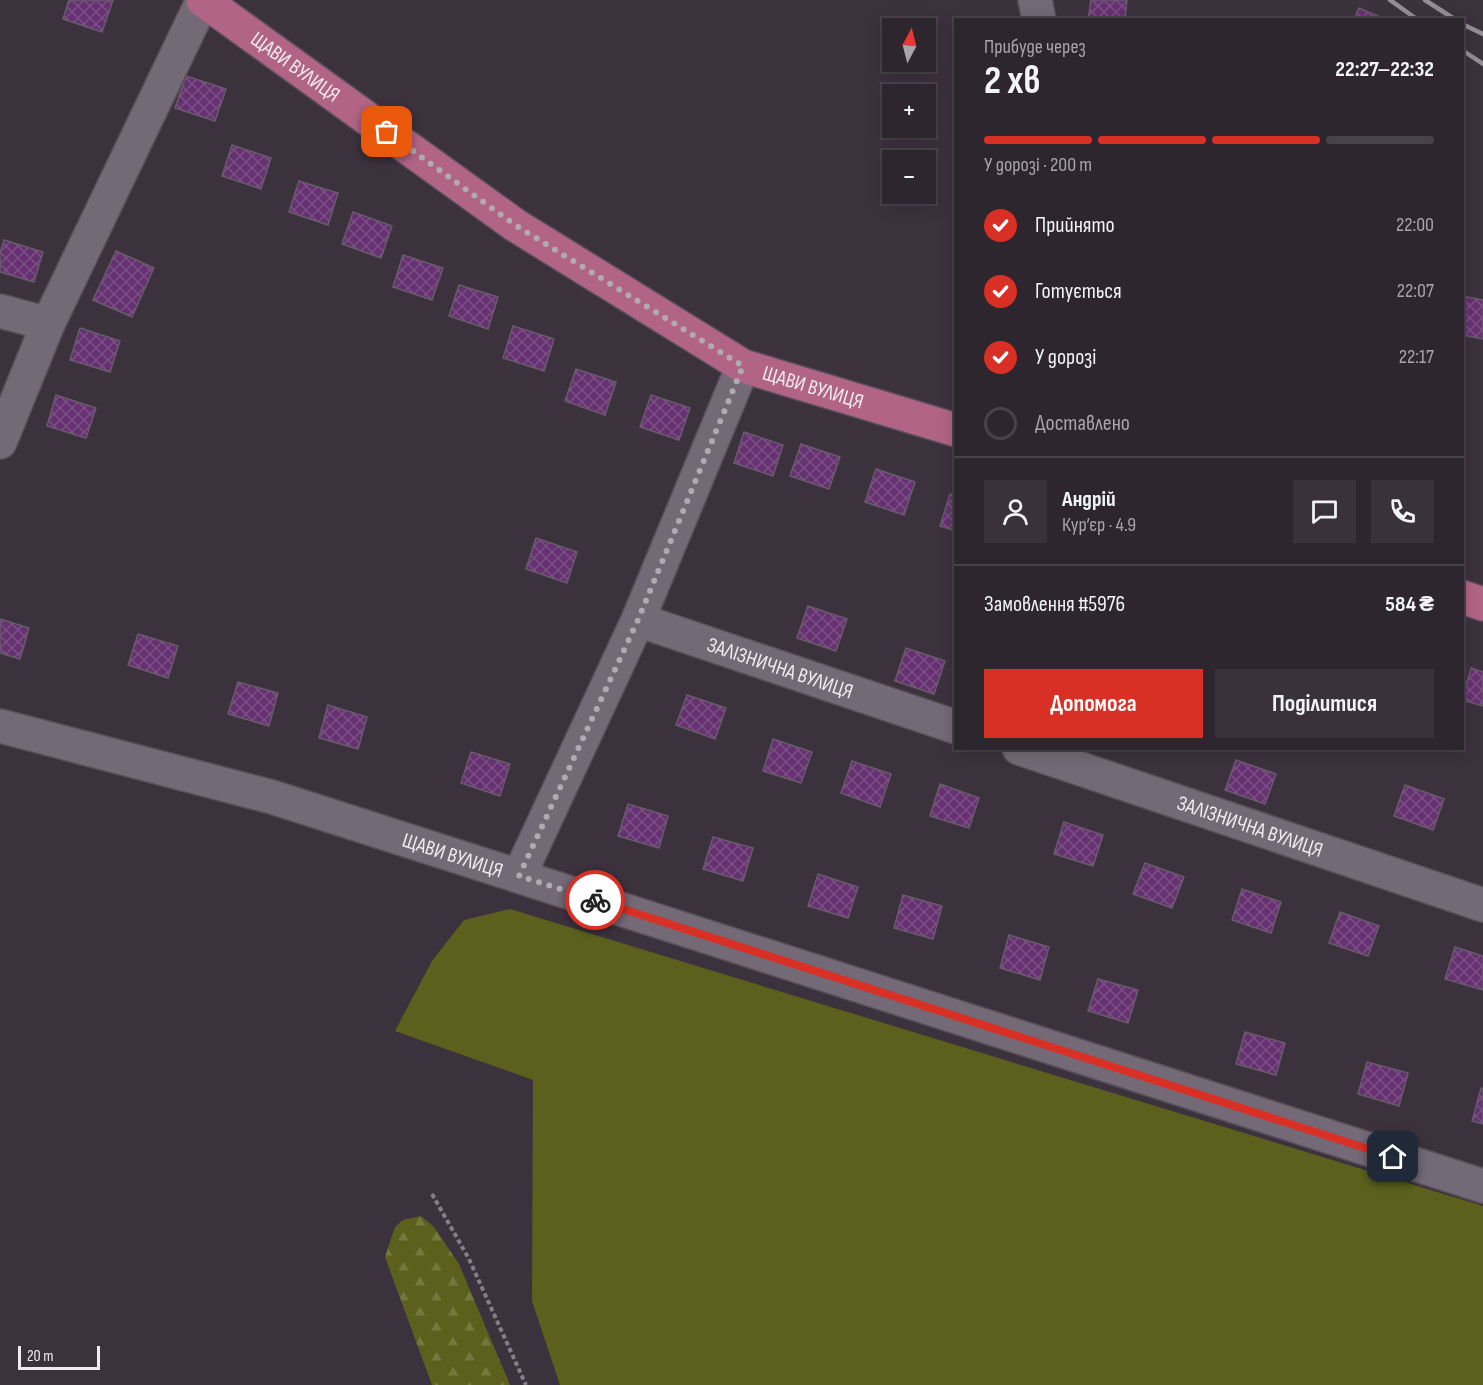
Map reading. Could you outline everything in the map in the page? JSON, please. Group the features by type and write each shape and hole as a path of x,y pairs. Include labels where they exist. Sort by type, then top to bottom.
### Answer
{"main road":[{"name":"ЩАВИ ВУЛИЦЯ","path":"203,0 515,225 743,366 954,429"},
{"path":"1464,598 1483,604"}],"street":[{"path":"0,442 48,324 203,0"},
{"path":"1035,0 1039,18"},
{"path":"0,311 48,324"},
{"path":"519,876 638,620 743,366"},
{"name":"ЗАЛІЗНИЧНА ВУЛИЦЯ","path":"638,620 954,726"},
{"name":"ЩАВИ ВУЛИЦЯ","path":"0,726 272,797 1483,1186"},
{"name":"ЗАЛІЗНИЧНА ВУЛИЦЯ","path":"1026,750 1483,905"}],"path":[{"path":"432,1194 469,1259 526,1385"}],"green space":[{"path":"510,909 1483,1206 1483,1385 560,1385 532,1301 533,1080 395,1031 432,961 464,920"},
{"path":"421,1216 434,1227 459,1264 510,1385 432,1385 385,1257 395,1227 403,1220"}],"building":[{"path":"69,0 113,0 102,32 63,19"},
{"path":"1091,0 1127,0 1125,18 1088,18"},
{"path":"1359,8 1382,18 1355,18"},
{"path":"186,76 226,89 215,121 175,108"},
{"path":"232,145 271,158 261,189 222,176"},
{"path":"299,181 338,193 328,225 289,212"},
{"path":"353,212 392,226 381,258 342,244"},
{"path":"4,240 43,252 34,282 0,272 0,253"},
{"path":"116,251 154,268 132,317 93,300"},
{"path":"403,255 443,268 432,300 393,287"},
{"path":"459,285 498,297 488,329 449,316"},
{"path":"1464,296 1483,300 1483,339 1464,335"},
{"path":"513,326 554,339 544,371 503,358"},
{"path":"80,328 120,341 110,372 70,360"},
{"path":"576,369 616,382 605,415 565,401"},
{"path":"56,395 96,408 86,438 47,426"},
{"path":"651,395 690,408 679,440 640,427"},
{"path":"744,432 783,445 773,476 734,463"},
{"path":"801,444 840,457 829,489 790,476"},
{"path":"876,469 915,482 904,515 865,502"},
{"path":"950,494 954,495 954,530 940,526"},
{"path":"536,538 577,552 567,583 526,569"},
{"path":"808,606 847,619 836,651 797,638"},
{"path":"0,619 29,628 20,659 0,653"},
{"path":"138,634 178,646 168,678 128,665"},
{"path":"906,648 945,661 934,694 895,681"},
{"path":"1471,668 1483,672 1483,706 1464,701"},
{"path":"238,682 278,693 269,726 228,714"},
{"path":"687,695 726,708 715,739 676,725"},
{"path":"328,705 367,717 358,749 319,738"},
{"path":"773,739 812,752 801,783 763,771"},
{"path":"471,752 510,764 500,796 461,783"},
{"path":"1236,760 1276,774 1265,804 1225,790"},
{"path":"852,761 891,774 880,807 841,793"},
{"path":"940,784 979,798 969,828 930,816"},
{"path":"1405,785 1444,799 1433,830 1394,816"},
{"path":"628,804 668,816 659,848 618,836"},
{"path":"1064,822 1103,835 1093,866 1054,854"},
{"path":"713,837 753,848 743,881 703,869"},
{"path":"1145,863 1184,877 1172,908 1133,894"},
{"path":"818,874 858,887 848,918 808,906"},
{"path":"1242,889 1281,902 1271,933 1232,920"},
{"path":"903,895 942,906 933,939 894,928"},
{"path":"1340,912 1379,926 1368,956 1329,943"},
{"path":"1009,935 1049,947 1040,980 1000,968"},
{"path":"1455,947 1483,956 1483,990 1445,979"},
{"path":"1098,979 1138,990 1128,1023 1088,1011"},
{"path":"1245,1032 1285,1043 1276,1075 1236,1064"},
{"path":"1367,1062 1408,1073 1399,1106 1358,1094"},
{"path":"1481,1088 1483,1089 1483,1124 1472,1121"}],"railway":[{"path":"1390,0 1415,18"},
{"path":"1425,0 1453,18"},
{"path":"1464,25 1483,34"},
{"path":"1464,51 1483,64"}],"way so far":[{"path":"387,132 515,225 743,366 638,620 519,876 595,900"}],"route":[{"path":"595,900 1393,1157"}]}
